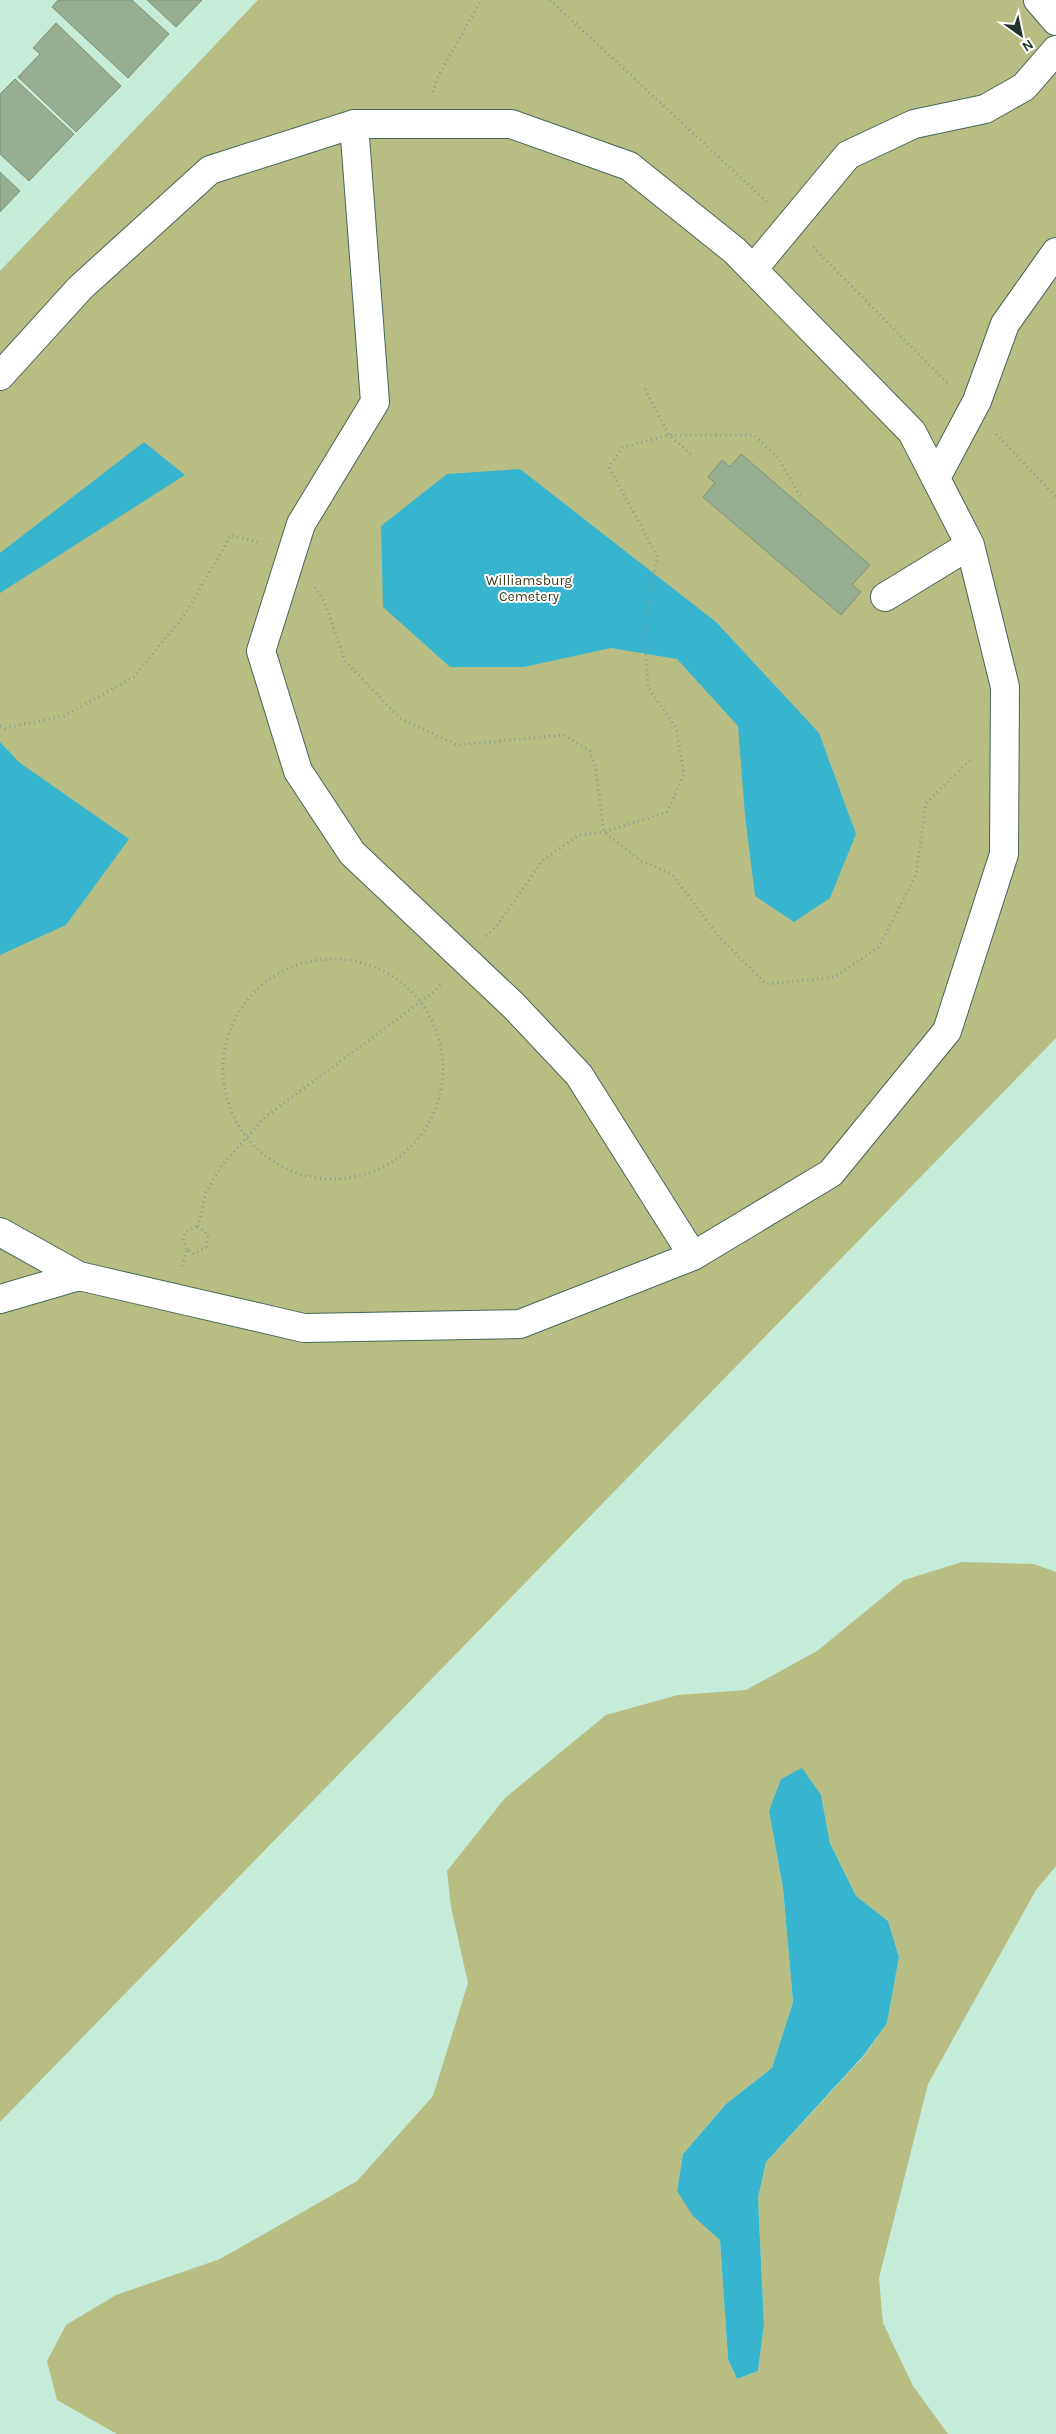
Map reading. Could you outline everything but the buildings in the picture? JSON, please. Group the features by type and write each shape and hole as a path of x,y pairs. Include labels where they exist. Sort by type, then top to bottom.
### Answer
{"lane":[{"path":"1038,0 1056,21"},
{"path":"754,268 848,155 914,124 985,109 1024,87 1056,50"},
{"path":"354,124 375,402 301,524 261,651 298,771 352,854 514,1006 579,1075 693,1256"},
{"path":"0,376 80,288 210,170 354,124 511,124 629,166 754,268 912,432 970,545 1005,687 1004,854 947,1031 831,1173 693,1256 520,1324 304,1328 80,1276 0,1232"},
{"path":"936,478 977,401 1005,324 1056,252"},
{"path":"885,597 970,545"},
{"path":"0,1299 80,1276"}],"path":[{"path":"422,124 437,79 481,0"},
{"path":"645,389 668,435 694,457"},
{"path":"198,1226 206,1192 223,1164 264,1117 435,991 498,924 543,860 579,835 604,832 667,812 684,774 676,728 648,687 644,634 657,556 609,467 623,447 668,435 754,435 778,458 800,496"},
{"path":"0,726 5,728 64,716 134,677 186,613 231,534 292,551 325,603 345,661 400,718 457,745 564,736 590,751 596,770 604,832 641,861 672,874 719,937 766,984 835,977 879,947 916,875 926,803 1004,726"},
{"path":"335,957 383,969 422,1000 442,1045 442,1094 420,1139 381,1170 332,1180 284,1169 246,1138 224,1093 225,1043 246,998 286,968 335,957"},
{"path":"198,1226 208,1234 206,1247 194,1254 187,1249 183,1240 186,1231 198,1226"},
{"path":"173,1297 187,1249"}],"green space":[{"name":"Williamsburg Cemetery","path":"258,0 1056,0 1056,1038 0,2122 0,271"},
{"path":"962,1562 1034,1564 1056,1572 1056,1866 1036,1890 928,2084 879,2278 883,2323 913,2386 948,2434 117,2434 57,2400 47,2361 66,2325 116,2295 220,2259 357,2181 433,2096 468,1983 451,1907 447,1871 505,1798 606,1715 678,1695 746,1690 817,1651 904,1580","holes":["821,1795 830,1843 856,1896 888,1921 899,1957 887,2023 864,2056 766,2162 758,2198 764,2324 758,2371 737,2379 728,2359 720,2240 677,2191 683,2154 726,2104 772,2068 793,2002 783,1888 769,1811"]}],"water":[{"path":"144,442 185,475 0,593 0,553"},
{"path":"520,469 716,622 819,733 856,834 830,898 794,922 755,896 745,815 738,726 677,659 611,648 524,667 450,667 383,607 381,526 447,474"},
{"path":"0,742 20,763 129,839 66,925 0,955"},
{"path":"802,1768 821,1795 830,1843 856,1896 888,1921 899,1957 887,2023 864,2055 766,2162 758,2198 764,2324 758,2371 737,2379 728,2359 720,2240 693,2216 677,2191 683,2154 726,2104 772,2068 793,2002 783,1888 769,1811 781,1779"}]}
